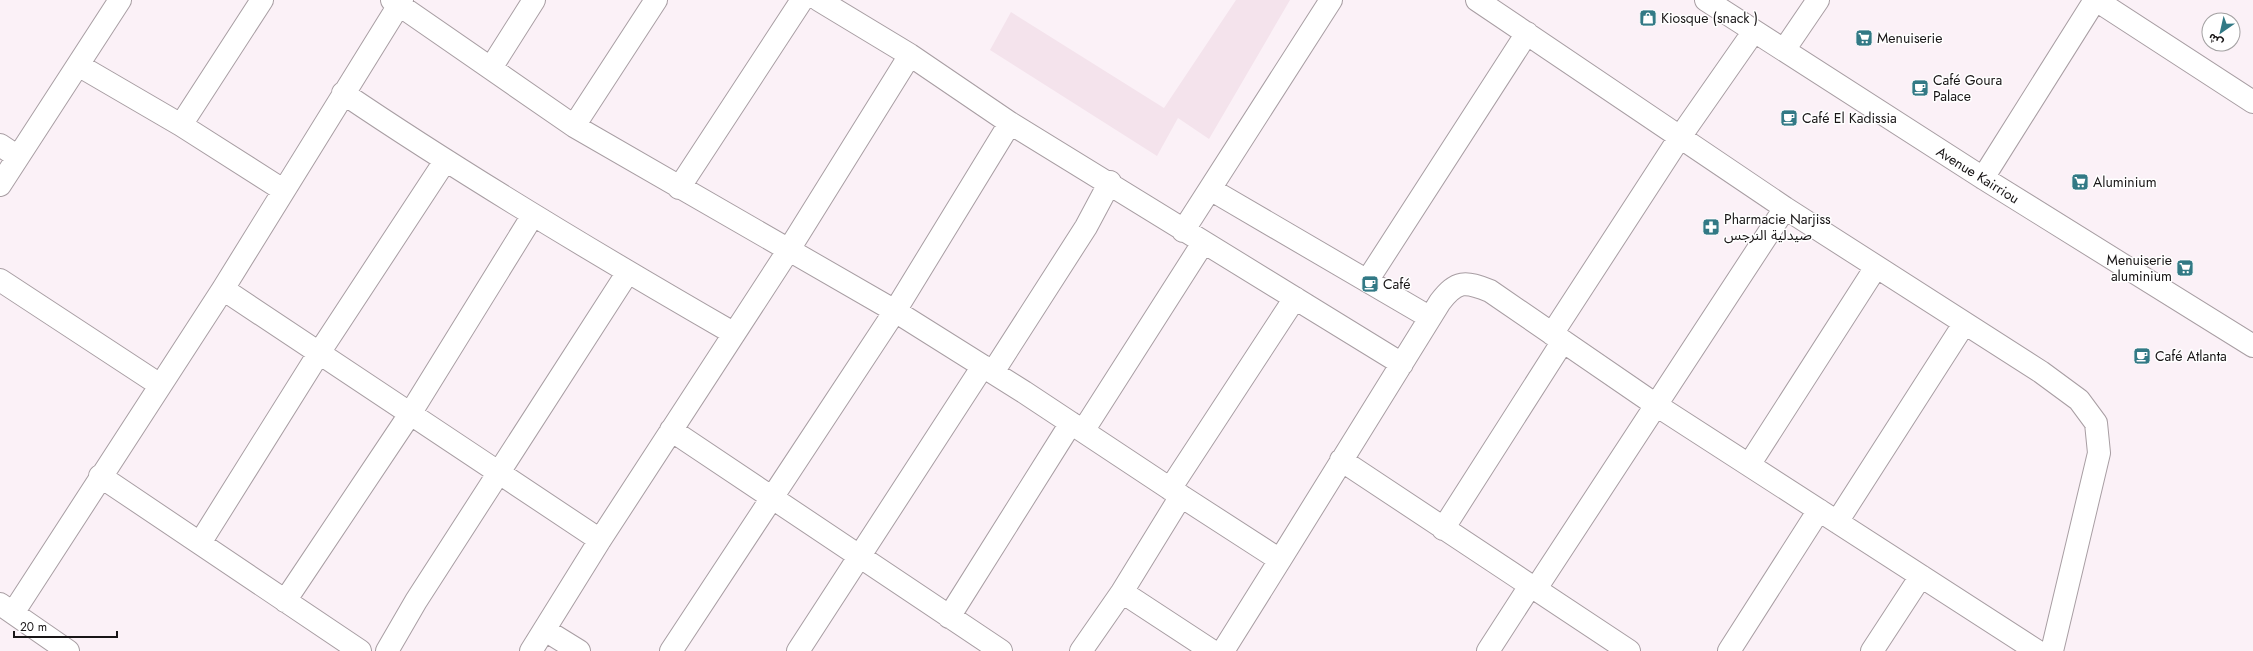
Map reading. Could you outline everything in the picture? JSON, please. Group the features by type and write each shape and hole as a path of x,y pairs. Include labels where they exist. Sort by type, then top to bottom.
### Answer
{"street":[{"path":"0,185 120,0"},
{"path":"181,125 262,0"},
{"path":"491,68 534,0"},
{"path":"574,126 656,0"},
{"path":"679,188 802,0"},
{"path":"819,0 910,55 1010,123 1110,182 1183,231 1402,364"},
{"path":"1183,231 1330,0"},
{"path":"1478,0 1786,208 2048,377 2079,400 2096,423 2099,453 2052,651"},
{"name":"Avenue Kairriou","path":"1706,0 1983,178 2253,346"},
{"path":"1784,50 1818,0"},
{"path":"1983,178 2096,0 2253,102"},
{"path":"68,651 6,608 100,476 223,289 397,2 574,126 895,312 988,369 1280,560"},
{"path":"1443,529 1557,337 1680,136 1754,31"},
{"path":"1367,281 1527,33"},
{"path":"531,651 600,540 733,333 788,251 910,55"},
{"path":"78,65 181,125 283,190"},
{"path":"343,93 445,161 533,216 733,333"},
{"path":"671,651 771,497 895,312 1010,123"},
{"path":"0,145 18,157"},
{"path":"200,543 319,353 445,161"},
{"path":"798,651 859,557 1086,227 1110,182"},
{"path":"1210,189 1429,318"},
{"path":"1488,651 1533,588 1786,208"},
{"path":"285,601 410,414 533,216"},
{"path":"949,617 1203,243"},
{"path":"1749,465 1876,266"},
{"path":"387,651 416,601 498,472 628,272"},
{"path":"0,280 160,385"},
{"path":"1223,651 1402,364 1429,318 1450,289 1463,283 1474,284 1490,291 1656,405 2036,651"},
{"path":"223,289 600,540"},
{"path":"1081,651 1122,592 1176,493 1295,298"},
{"path":"1837,522 1964,324"},
{"path":"671,430 1001,651"},
{"path":"1341,460 1533,588 1621,649"},
{"path":"100,476 360,651"},
{"path":"1729,651 1819,510"},
{"path":"1872,651 1921,576"},
{"path":"1122,592 1212,651"},
{"path":"545,630 579,651"}],"shaded area":[{"path":"1236,0 1290,0 1209,139 1178,118 1157,156 990,50 1011,12 1164,108"}],"place":[{"name":"Kiosque (snack )","path":"1648,18"},
{"name":"Menuiserie","path":"1864,38"},
{"name":"Café Goura Palace","path":"1920,88"},
{"name":"Café El Kadissia","path":"1789,118"},
{"name":"Aluminium","path":"2080,182"},
{"name":"Pharmacie Narjiss صيدلية النرجس","path":"1711,227"},
{"name":"Menuiserie aluminium","path":"2185,268"},
{"name":"Café","path":"1370,284"},
{"name":"Café Atlanta","path":"2142,356"}]}
